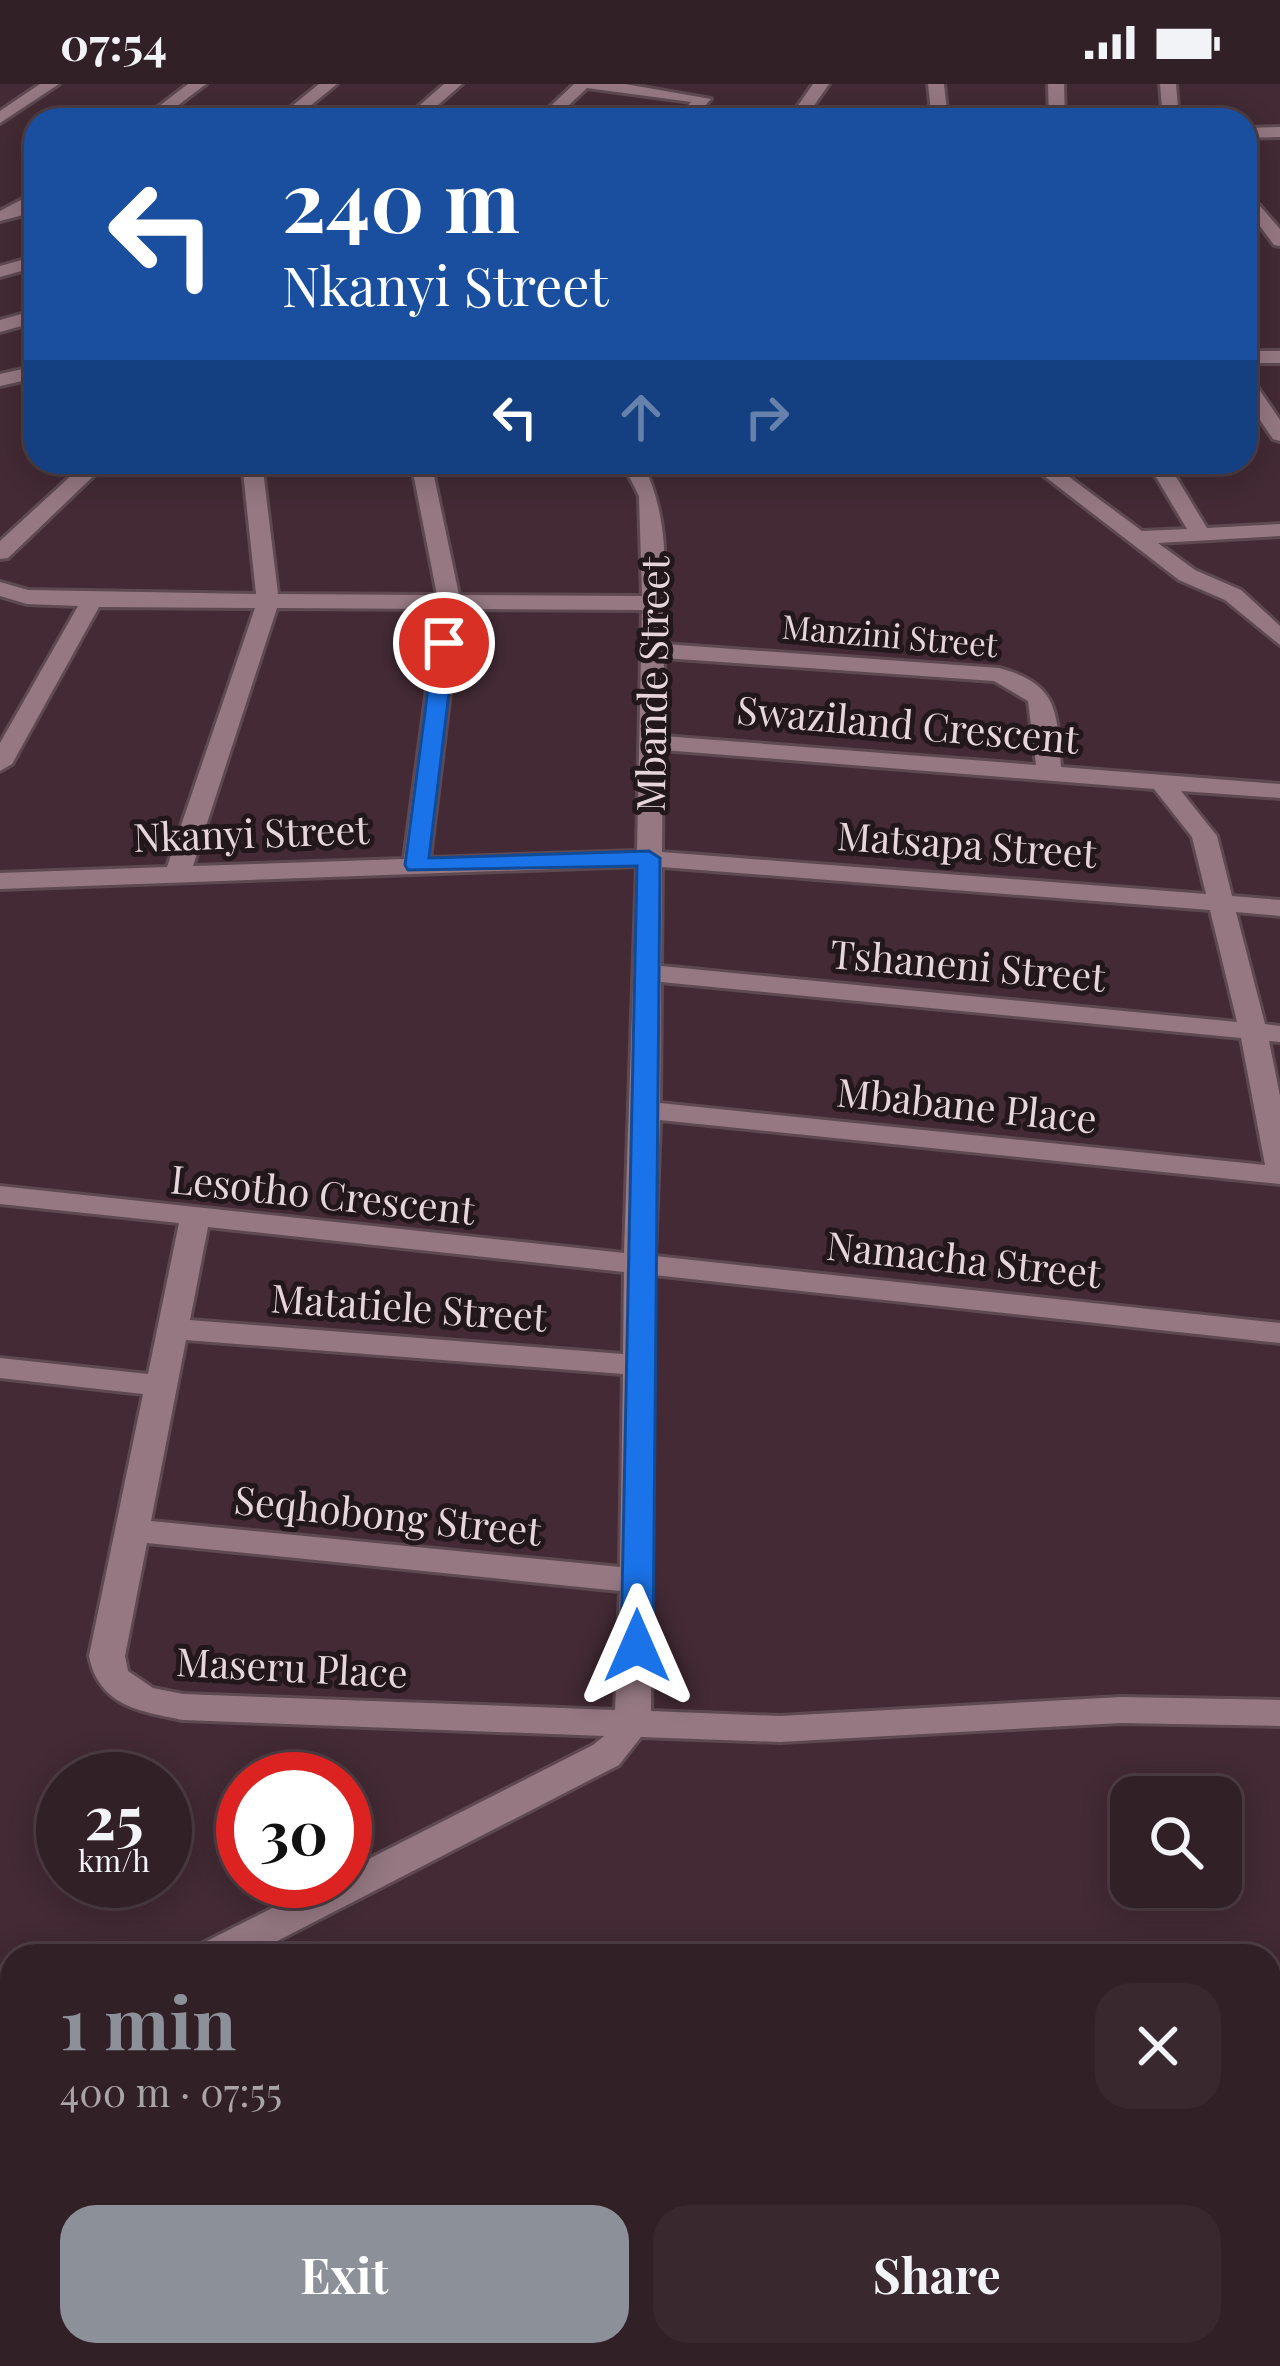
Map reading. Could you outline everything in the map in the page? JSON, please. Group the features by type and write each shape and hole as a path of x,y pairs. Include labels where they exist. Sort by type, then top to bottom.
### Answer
{"street":[{"path":"1,117 51,84"},
{"path":"165,108 198,84"},
{"path":"298,108 329,84"},
{"path":"425,108 454,84"},
{"path":"558,108 586,84 703,100 695,108"},
{"path":"1257,210 1280,241"},
{"path":"1257,400 1280,435"},
{"path":"0,553 85,474"},
{"path":"178,872 268,601 253,474"},
{"path":"416,865 450,602 423,474"},
{"name":"Mbande Street","path":"629,1726 635,1697 638,1581 652,517 649,496 638,474"},
{"path":"1052,474 1187,575 1234,595 1280,638"},
{"path":"1164,474 1200,532"},
{"path":"1140,538 1280,530"},
{"path":"0,589 27,597 92,600 651,603"},
{"path":"0,764 92,600"},
{"name":"Manzini Street","path":"650,650 973,670 1019,680 1039,694 1044,705 1049,773"},
{"name":"Swaziland Crescent","path":"649,742 1280,791"},
{"path":"1161,782 1204,836 1267,1032 1280,1171"},
{"name":"Nkanyi Street","path":"0,881 649,858"},
{"name":"Matsapa Street","path":"649,858 1280,908"},
{"name":"Tshaneni Street","path":"648,973 1267,1032"},
{"name":"Mbabane Place","path":"646,1111 1280,1171"},
{"name":"Lesotho Crescent","path":"0,1195 639,1266"},
{"name":"Maseru Place","path":"195,1218 107,1656 111,1677 142,1699 183,1707 779,1729 1121,1710 1280,1713"},
{"name":"Namacha Street","path":"639,1266 1280,1333"},
{"name":"Matatiele Street","path":"172,1329 638,1365"},
{"path":"0,1368 160,1386"},
{"name":"Seqhobong Street","path":"130,1530 638,1581"},
{"path":"237,1944 586,1767 615,1748 629,1726"}],"route":[{"path":"444,643 416,865 649,858 639,1266 637,1646"}]}
